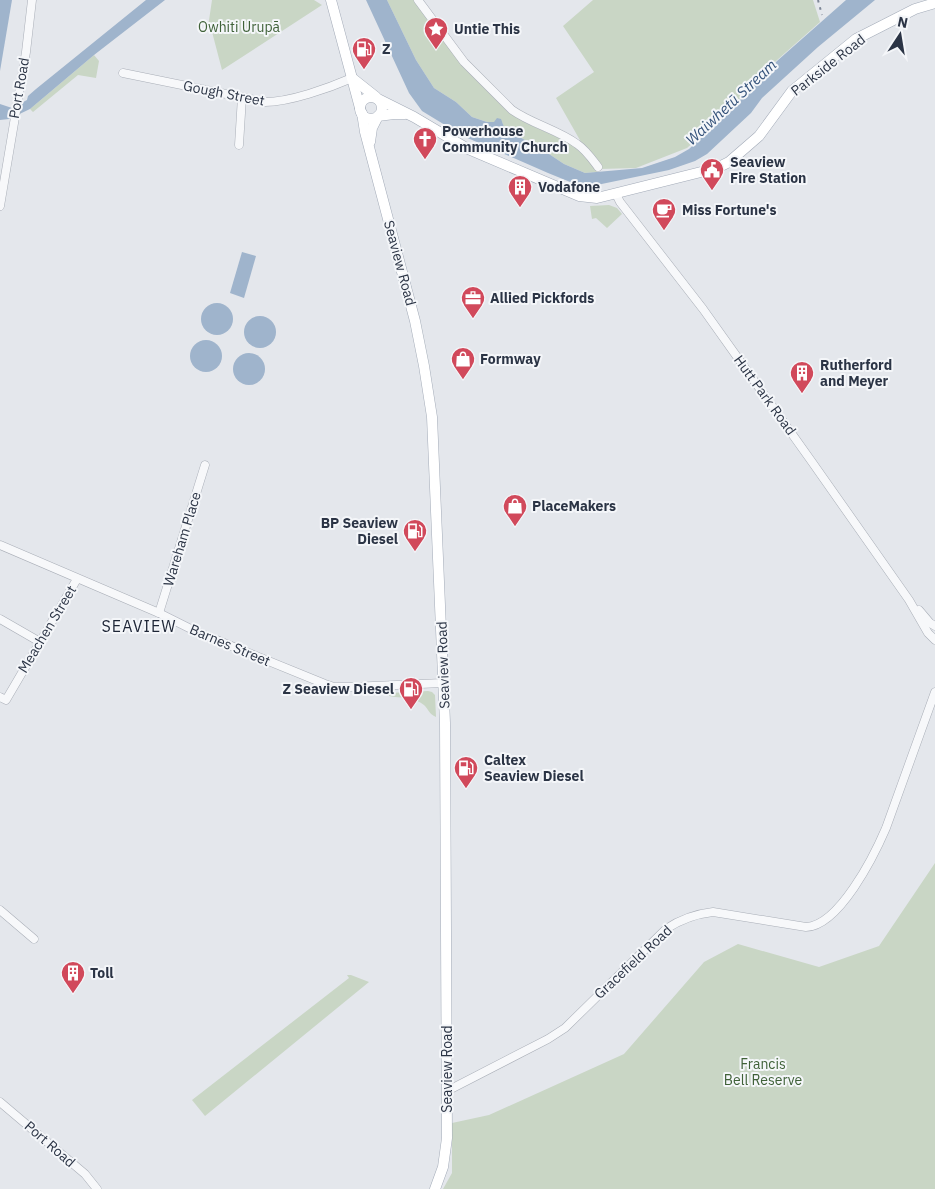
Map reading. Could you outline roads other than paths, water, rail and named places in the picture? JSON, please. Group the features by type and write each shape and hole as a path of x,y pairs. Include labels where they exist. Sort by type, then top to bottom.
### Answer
{"main road":[{"name":"Seaview Road","path":"331,0 415,321 429,396 435,457 446,765 447,1090 447,1149 435,1189"},
{"name":"Parkside Road","path":"377,98 409,114 468,149 579,196 597,198 717,168 729,162 765,129 792,91 856,39 915,9 935,3"},
{"path":"352,78 377,98 382,108 378,116"},
{"path":"377,98 366,98 362,102 361,111 368,118 393,114 409,114"},
{"name":"Seaview Road","path":"369,146 372,128 378,116"}],"street":[{"name":"Port Road","path":"0,206 26,52 32,0"},
{"path":"418,0 464,62 512,110 521,117 572,140 583,149 598,168"},
{"name":"Gough Street","path":"122,73 265,102 275,102 338,84 352,78"},
{"path":"239,145 242,97"},
{"name":"Hutt Park Road","path":"616,194 620,202 703,309 909,600 934,640"},
{"name":"Wareham Place","path":"159,613 205,465"},
{"name":"Barnes Street","path":"0,545 159,613 197,632 330,686 350,687 443,682"},
{"name":"Meachen Street","path":"0,697 6,700 77,579"},
{"name":"Hutt Park Road","path":"909,600 935,626"},
{"path":"0,619 40,642"},
{"name":"Gracefield Road","path":"447,1090 548,1039 564,1028 666,929 678,921 701,913 712,912 806,927 813,927 822,923 846,898 876,850 886,828 935,692"},
{"path":"0,910 34,939"},
{"name":"Port Road","path":"0,1102 85,1174 97,1189"}],"water":[{"path":"0,0 12,0 0,71"},
{"path":"146,0 165,0 94,55 30,109 9,119 0,120 0,104 12,108 27,100 28,96 36,89"},
{"path":"366,0 387,0 416,60 434,88 456,102 472,117 487,122 494,122 497,118 501,119 504,127 512,133 564,164 585,173 642,168 675,157 689,149 723,118 777,61 846,0 875,0 818,47 762,98 751,113 707,154 695,161 669,170 592,186 591,192 463,136 422,111 409,93"},
{"path":"242,252 256,256 244,298 230,293"},
{"path":"217,303 223,304 228,308 232,313 232,325 228,330 223,334 217,335 211,334 206,330 202,325 201,319 202,313 206,308 211,304"},
{"path":"260,316 266,317 271,321 275,326 275,338 271,343 266,347 260,348 254,347 249,343 245,338 244,332 245,326 249,321 254,317"},
{"path":"206,340 212,341 217,345 221,350 221,362 217,367 212,371 206,372 200,371 195,367 191,362 190,356 191,350 195,345 200,341"},
{"path":"249,353 255,354 260,358 264,363 264,375 260,380 255,384 249,385 243,384 238,380 234,375 233,369 234,363 238,358 243,354"}],"railway":[{"path":"818,0 822,15"}],"place":[{"name":"Untie This","path":"436,50"},
{"name":"Z","path":"364,70"},
{"name":"Powerhouse Community Church","path":"425,160"},
{"name":"Seaview Fire Station","path":"712,191"},
{"name":"Vodafone","path":"520,208"},
{"name":"Miss Fortune's","path":"664,231"},
{"name":"Allied Pickfords","path":"473,319"},
{"name":"Formway","path":"463,380"},
{"name":"Rutherford and Meyer","path":"802,394"},
{"name":"PlaceMakers","path":"515,527"},
{"name":"BP Seaview Diesel","path":"415,552"},
{"name":"Z Seaview Diesel","path":"411,710"},
{"name":"Caltex Seaview Diesel","path":"466,789"},
{"name":"Toll","path":"73,994"}],"district":[{"name":"SEAVIEW","path":"139,626"}],"park label":[{"name":"Owhiti Urupā","path":"239,27"},
{"name":"Francis Bell Reserve","path":"763,1072"}],"water label":[{"name":"Waiwhetū Stream","path":"731,102"}]}
